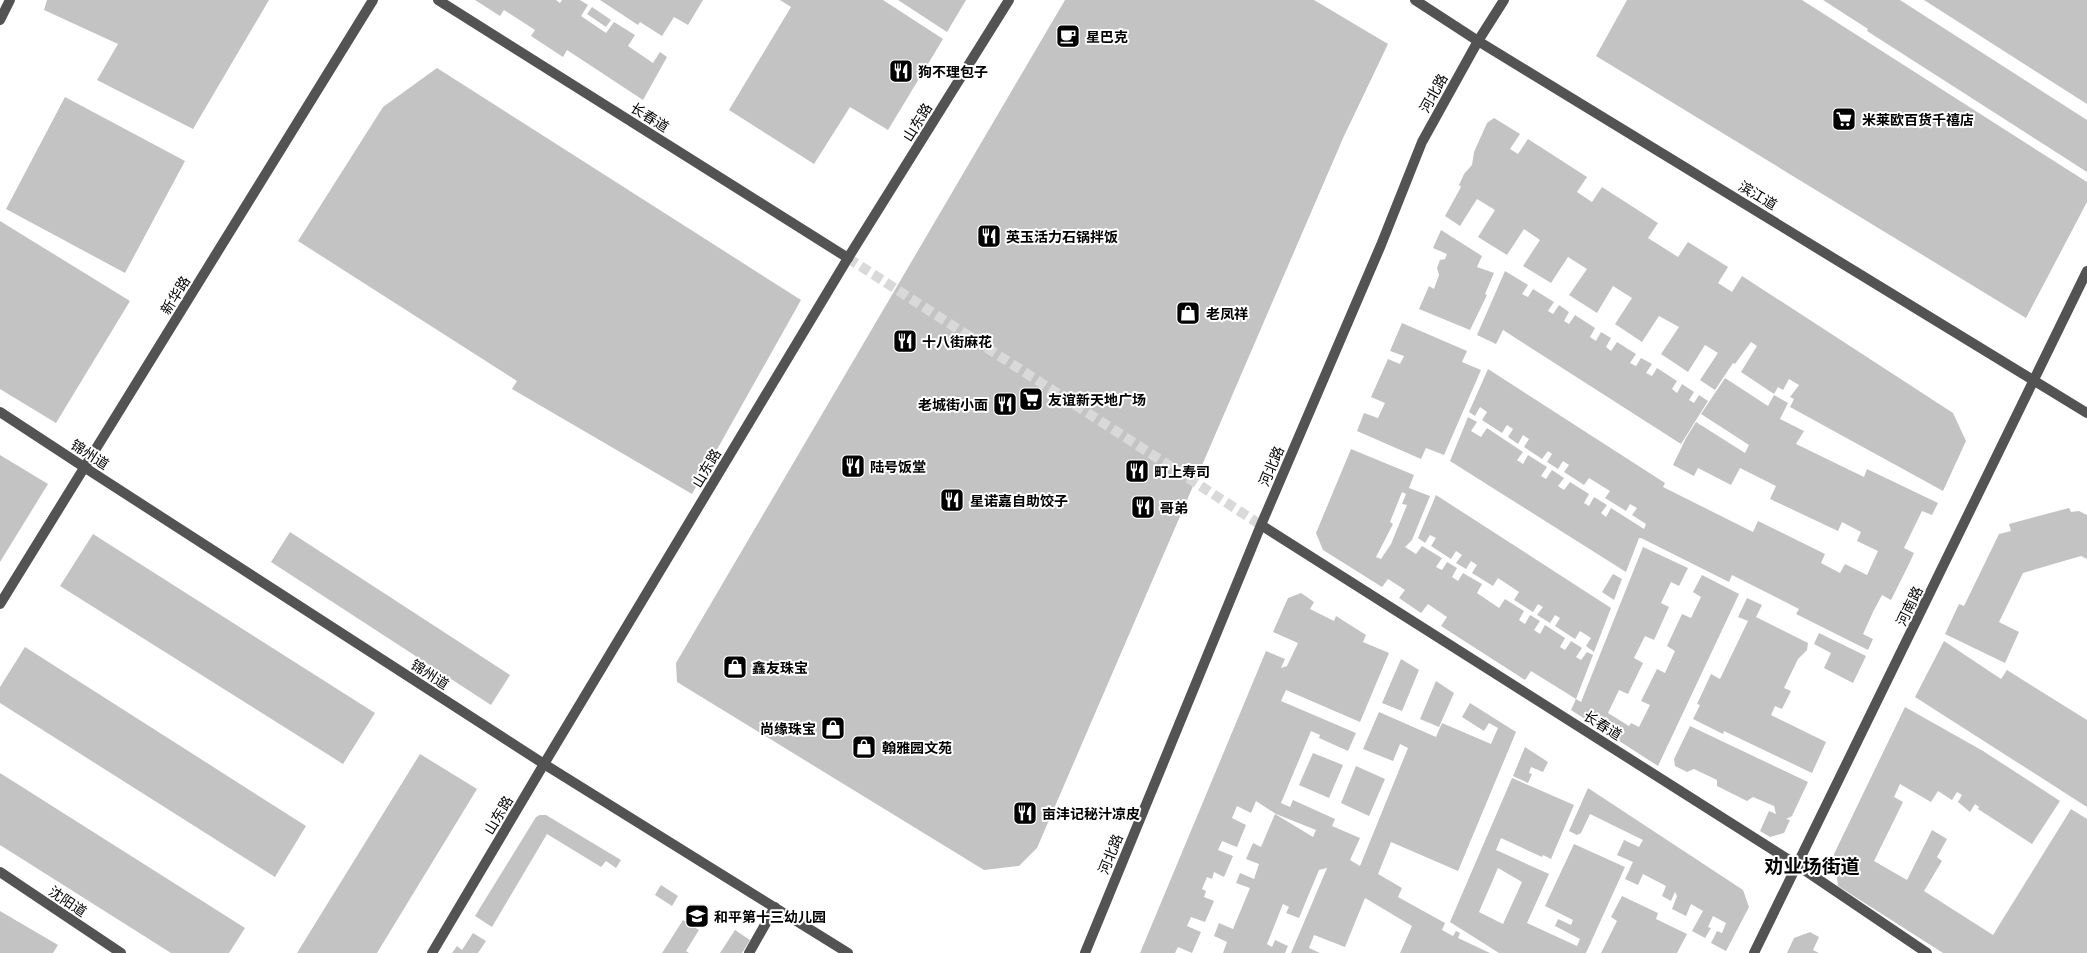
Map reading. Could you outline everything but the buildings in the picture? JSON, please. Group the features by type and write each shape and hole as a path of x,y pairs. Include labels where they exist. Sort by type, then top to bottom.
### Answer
{"street":[{"path":"0,20 10,0"},
{"name":"新华路","path":"0,604 372,0"},
{"name":"长春道","path":"438,0 848,258"},
{"name":"山东路","path":"432,953 848,258 1009,0"},
{"name":"滨江道","path":"1415,0 2087,413"},
{"name":"河北路","path":"1084,953 1261,525 1381,245 1422,142 1478,40 1504,0"},
{"name":"河南路","path":"1754,953 2087,271"},
{"name":"锦州道","path":"0,412 544,764 848,953"},
{"name":"长春道","path":"1261,525 1797,865 1927,953"},
{"name":"沈阳道","path":"0,872 121,953"},
{"path":"749,953 775,907"}],"tunnel":[{"path":"848,258 1261,525"}],"place":[{"name":"星巴克","path":"1068,36"},
{"name":"狗不理包子","path":"901,71"},
{"name":"米莱欧百货千禧店","path":"1844,119"},
{"name":"英玉活力石锅拌饭","path":"989,236"},
{"name":"老凤祥","path":"1188,313"},
{"name":"十八街麻花","path":"905,341"},
{"name":"友谊新天地广场","path":"1031,399"},
{"name":"老城街小面","path":"1005,404"},
{"name":"陆号饭堂","path":"853,466"},
{"name":"町上寿司","path":"1137,471"},
{"name":"星诺嘉自助饺子","path":"952,500"},
{"name":"哥弟","path":"1143,507"},
{"name":"鑫友珠宝","path":"735,667"},
{"name":"尚缘珠宝","path":"833,728"},
{"name":"翰雅园文苑","path":"864,747"},
{"name":"亩沣记秘汁凉皮","path":"1025,813"},
{"name":"和平第十三幼儿园","path":"697,916"}],"district":[{"name":"劝业场街道","path":"1812,865"}]}
